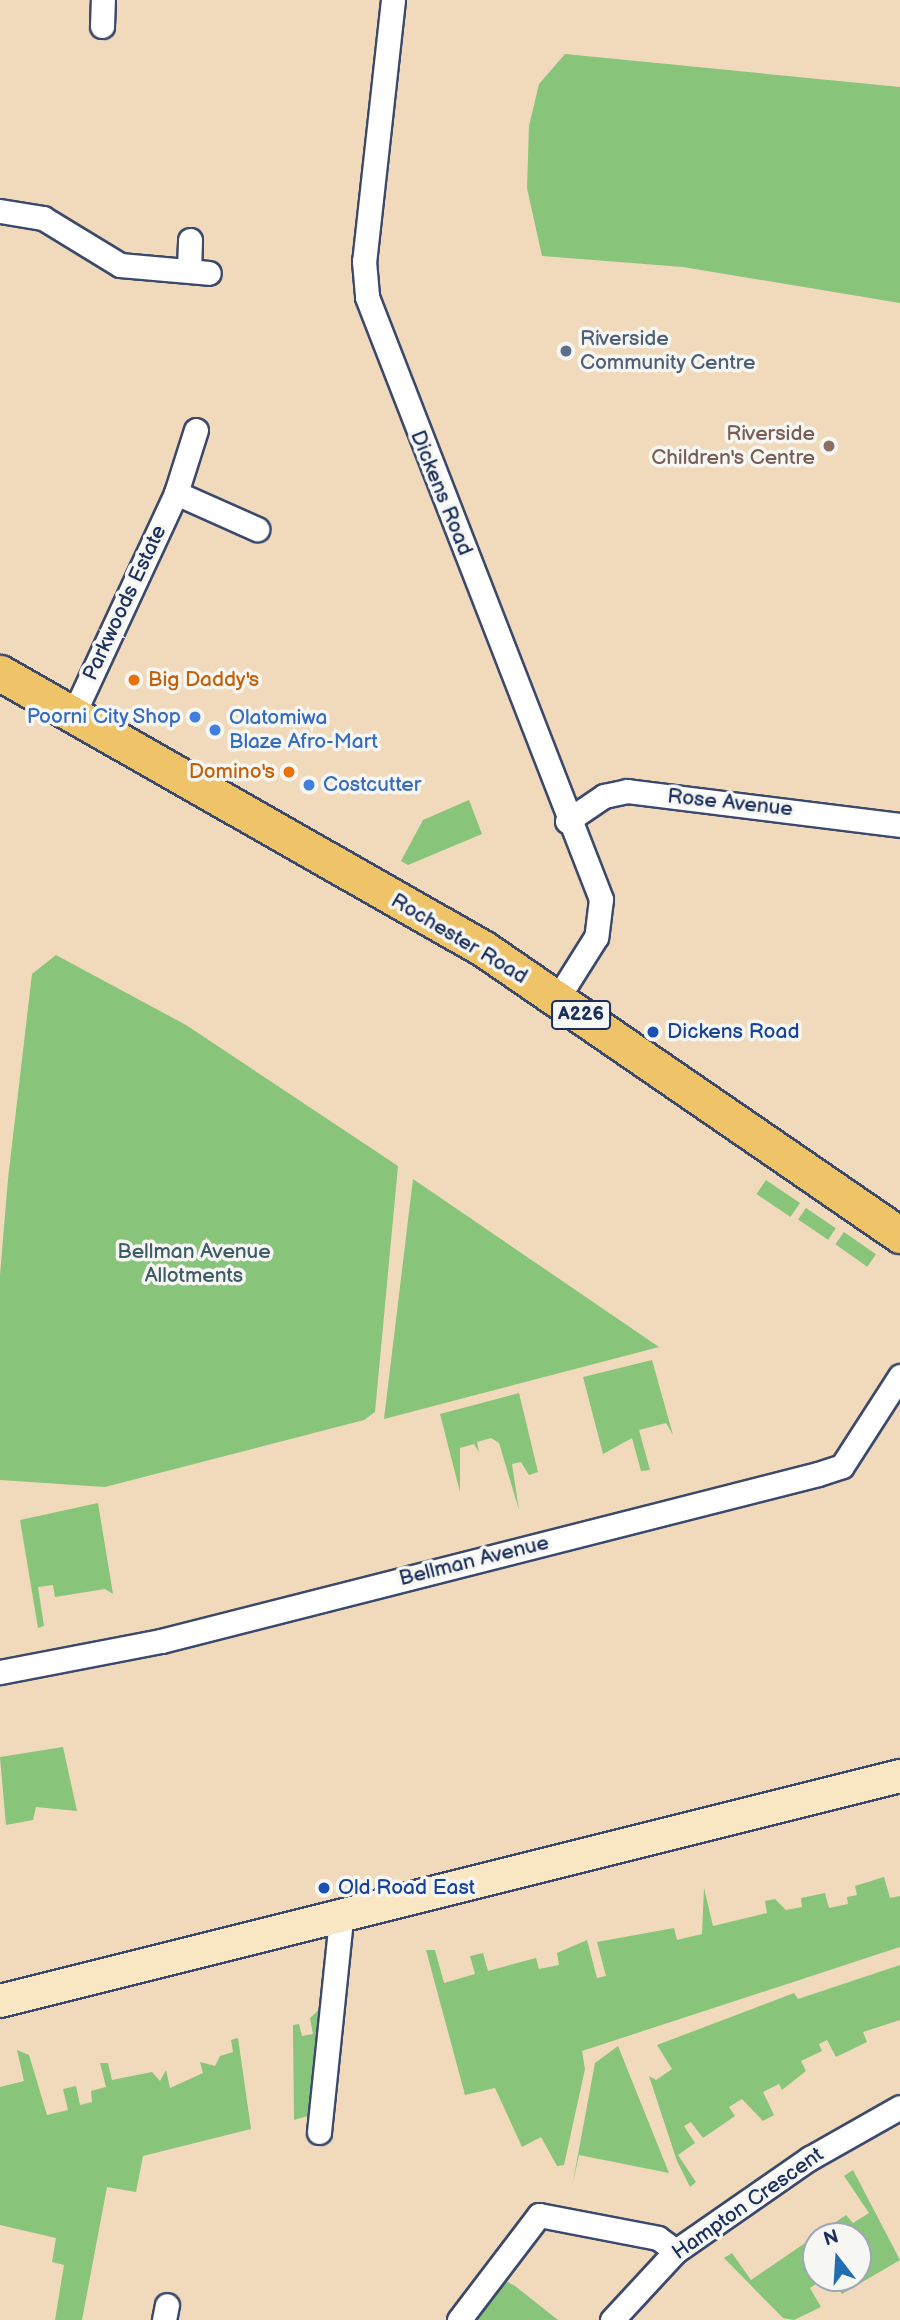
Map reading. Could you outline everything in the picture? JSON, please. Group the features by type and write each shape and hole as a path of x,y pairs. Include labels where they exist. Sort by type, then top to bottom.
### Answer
{"main road":[{"name":"Rochester Road","path":"0,673 484,949 900,1235"},
{"path":"0,2001 341,1918 673,1828 900,1776"}],"street":[{"path":"102,26 103,0"},
{"name":"Dickens Road","path":"393,0 364,261 369,309 604,916 557,999"},
{"path":"0,211 43,218 120,265 199,271 190,240"},
{"name":"Parkwoods Estate","path":"74,713 176,493 196,430"},
{"path":"176,493 257,530"},
{"name":"Rose Avenue","path":"567,821 604,796 627,791 900,825"},
{"name":"Bellman Avenue","path":"0,1672 161,1641 818,1474 842,1466 900,1376"},
{"path":"318,2132 341,1918"},
{"name":"Hampton Crescent","path":"612,2320 676,2251 810,2158 900,2108"},
{"path":"459,2320 539,2215 657,2238 676,2251"}],"green space":[{"path":"565,54 900,87 900,303 683,267 542,256 527,188 529,126 539,84"},
{"path":"469,800 482,834 408,865 401,861 423,820"},
{"name":"Bellman Avenue Allotments","path":"56,955 186,1025 398,1166 375,1412 364,1420 105,1487 0,1480 0,1275 8,1179 32,974"},
{"path":"413,1179 659,1347 384,1419"},
{"path":"766,1180 800,1203 790,1217 756,1194"},
{"path":"806,1208 836,1228 828,1240 798,1220"},
{"path":"844,1232 876,1254 867,1267 835,1244"},
{"path":"652,1360 673,1435 666,1423 639,1430 650,1470 641,1471 632,1438 603,1454 583,1377"},
{"path":"519,1393 538,1472 529,1475 521,1462 512,1464 519,1510 499,1443 491,1438 477,1442 479,1452 474,1444 460,1448 460,1492 440,1414"},
{"path":"98,1503 113,1594 105,1589 55,1597 53,1585 38,1587 44,1626 38,1628 20,1520"},
{"path":"63,1747 77,1811 36,1807 33,1820 6,1825 0,1757"},
{"path":"884,1877 890,1898 900,1896 900,1947 582,2051 585,2069 564,2165 557,2166 541,2137 522,2147 495,2088 465,2095 426,1950 435,1950 444,1983 475,1974 470,1956 483,1953 488,1971 536,1958 539,1969 559,1965 557,1953 587,1940 597,1978 606,1976 597,1942 674,1928 677,1940 702,1934 704,1888 713,1926 767,1913 765,1901 775,1899 786,1910 802,1907 801,1898 825,1893 829,1908 848,1904 847,1897 857,1895 855,1886"},
{"path":"900,1965 900,2020 863,2032 867,2042 836,2057 827,2040 819,2044 822,2051 801,2061 806,2071 782,2090 779,2084 763,2092 774,2115 763,2121 742,2099 729,2107 735,2116 703,2138 691,2122 684,2126 695,2143 678,2155 696,2182 690,2187 677,2161 649,2076 656,2080 672,2069 657,2045 794,1993 798,1999"},
{"path":"324,2005 308,2116 294,2120 293,2025 299,2024 302,2036 313,2034 310,2018"},
{"path":"238,2038 251,2129 143,2156 136,2192 107,2187 82,2320 55,2320 64,2265 52,2262 56,2238 0,2225 0,2087 24,2081 17,2050 29,2055 47,2115 68,2110 63,2089 76,2086 80,2105 92,2102 91,2091 106,2087 100,2063 108,2063 112,2080 152,2072 160,2081 166,2070 170,2088 203,2073 200,2062 215,2066 220,2056 233,2052 231,2040"},
{"path":"618,2046 669,2173 579,2155 572,2187 595,2063"},
{"path":"853,2170 900,2260 872,2276 872,2222 855,2222 869,2213 844,2176"},
{"path":"846,2215 852,2222 836,2222"},
{"path":"802,2245 802,2292 812,2292 821,2307 794,2320 783,2318 724,2258 732,2253 751,2280"},
{"path":"502,2279 515,2286 558,2320 467,2320"}],"place":[{"name":"Riverside Community Centre","path":"566,351"},
{"name":"Riverside Children's Centre","path":"829,446"},
{"name":"Big Daddy's","path":"134,680"},
{"name":"Poorni City Shop","path":"195,717"},
{"name":"Olatomiwa Blaze Afro-Mart","path":"215,730"},
{"name":"Domino's","path":"289,772"},
{"name":"Costcutter","path":"309,785"},
{"name":"Dickens Road","path":"653,1032"},
{"name":"Old Road East","path":"324,1888"}]}
